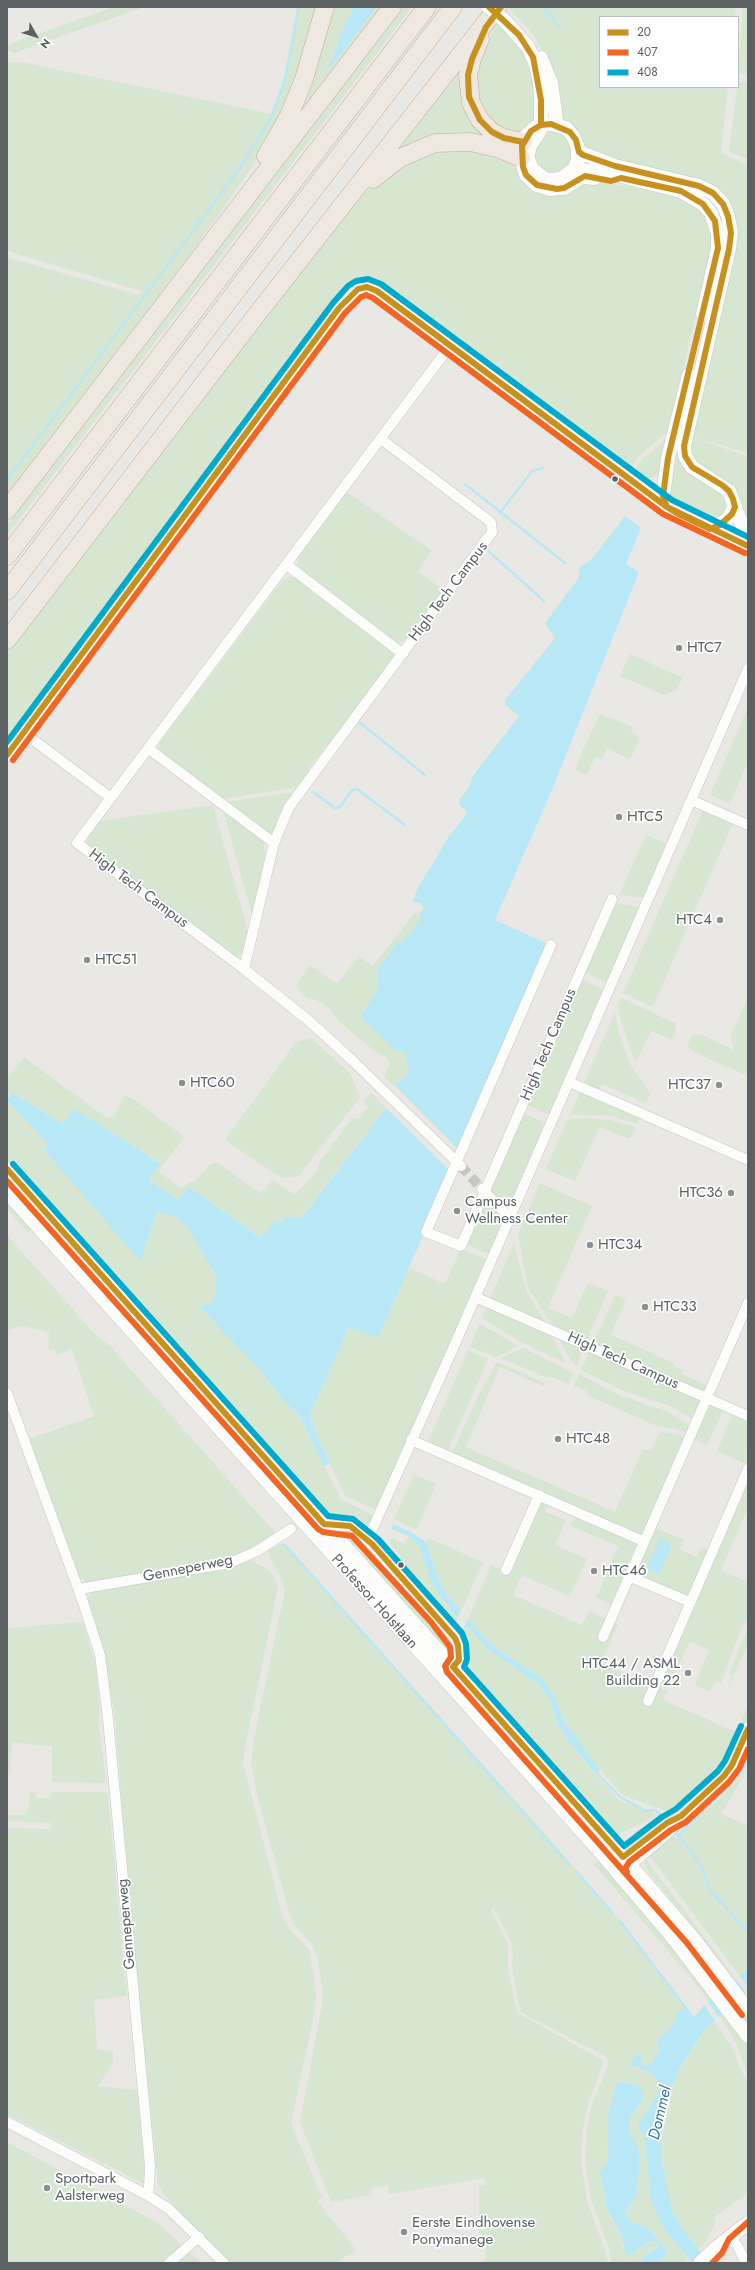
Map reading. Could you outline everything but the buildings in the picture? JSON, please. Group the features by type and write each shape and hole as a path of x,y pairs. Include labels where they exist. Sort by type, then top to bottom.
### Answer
{"highway":[{"path":"214,240 243,189 289,116 304,79 325,7"},
{"path":"7,510 392,7"},
{"path":"7,556 427,7"},
{"path":"7,591 453,7"},
{"path":"502,12 477,44 468,75 468,91 474,109 486,126 524,153"},
{"path":"7,640 247,327 502,12"},
{"path":"317,239 326,236 363,191 386,167 424,146 445,142 471,142 524,153"}],"street":[{"path":"489,7 502,12 528,36 544,65 553,95 557,125"},
{"path":"502,12 523,40 536,65 542,100 541,125 539,133 528,151 524,153"},
{"path":"541,125 557,125 566,128 573,136 579,152 575,174 564,188 542,188 526,175 524,153 531,131 541,125"},
{"path":"579,152 615,166 699,186 712,193 726,210 731,233 729,249 684,446 685,456 692,467 729,491 748,535"},
{"path":"575,174 613,174 621,178 681,191 703,204 710,213 718,234 715,262 668,458 663,496 666,507"},
{"path":"7,755 329,320 353,292 367,287 377,291 666,507 748,546"},
{"name":"High Tech Campus","path":"450,346 77,843 244,969 317,1028 459,1164"},
{"name":"High Tech Campus","path":"244,969 274,843 289,807 490,537 492,528 488,520 381,439"},
{"path":"634,483 648,484 656,480 668,458"},
{"path":"710,529 727,520 735,507"},
{"name":"High Tech Campus","path":"287,565 403,654"},
{"path":"368,1539 510,1218 748,669"},
{"path":"24,733 111,798"},
{"path":"149,749 274,843"},
{"path":"691,800 748,825"},
{"name":"High Tech Campus","path":"551,945 459,1164 426,1232 461,1246 484,1190 612,899"},
{"path":"569,1082 748,1160"},
{"name":"Professor Holstlaan","path":"7,1169 626,1861 693,1938 748,2010"},
{"path":"484,1190 510,1218"},
{"name":"Professor Holstlaan","path":"7,1192 615,1870 699,1971 747,2035"},
{"name":"High Tech Campus","path":"475,1297 748,1416"},
{"path":"603,1637 643,1541 747,1307"},
{"name":"Genneperweg","path":"7,1393 78,1589 100,1655 108,1719 150,2166 149,2188 147,2195"},
{"path":"411,1440 643,1541"},
{"path":"648,1701 748,1469"},
{"path":"506,1570 539,1495"},
{"path":"314,1535 324,1524 350,1526 368,1539 455,1638 458,1646 459,1660 453,1668 434,1669"},
{"name":"Genneperweg","path":"78,1589 230,1563 257,1550 291,1530"},
{"path":"628,1576 690,1602"},
{"path":"615,1870 671,1828 680,1816 724,1776 732,1766 748,1729"},
{"path":"7,2122 147,2195 169,2210 224,2263"},
{"path":"708,2256 723,2234 748,2212"},
{"path":"708,2256 748,2223"},
{"path":"169,2263 199,2238"},
{"path":"729,2238 737,2245 746,2263"}],"green space":[{"path":"114,7 144,7 14,53 7,50 7,45"},
{"path":"297,7 322,7 273,137 196,247 49,440 7,500 7,257 138,295 142,291 7,251 7,62 26,63 272,114 285,74"},
{"path":"329,7 354,7 345,24 328,71 377,7 386,7 279,141"},
{"path":"398,7 412,7 7,535 7,525 217,250"},
{"path":"736,7 735,16 599,16 599,88 728,88 721,153 748,165 748,453 696,438 748,457 748,526 702,471 687,447 728,264 723,199 588,154 563,123 549,64 542,49 532,33 509,8"},
{"path":"743,7 748,7 748,76 739,72"},
{"path":"498,24 528,56 534,84 534,120 525,130 515,134 483,118 472,96 482,47"},
{"path":"484,25 464,86 505,143 455,138 364,181"},
{"path":"748,81 748,159 729,152 737,88 739,88 739,82"},
{"path":"553,131 566,136 572,145 571,163 556,175 542,172 534,160 534,153 539,142 548,133"},
{"path":"435,145 512,157 523,178 589,181 651,190 685,198 703,211 714,237 669,431 640,455 627,474 368,282 204,478 7,742 7,648 370,186"},
{"path":"666,436 668,436 660,470 656,476 641,481 630,476 643,458 661,444"},
{"path":"678,437 681,448 729,498 728,512 714,524 674,508 667,486"},
{"path":"347,492 432,551 418,571 443,590 403,642 398,644 300,571 297,557"},
{"path":"290,576 295,578 392,652 395,658 329,747 326,746 308,769 311,771 299,787 223,799 160,752 160,742 280,584"},
{"path":"630,654 683,678 676,690 664,695 620,676"},
{"path":"748,707 748,762 730,804 710,795"},
{"path":"600,714 631,726 632,732 640,738 630,760 607,748 602,759 595,757 587,775 576,770 581,754"},
{"path":"295,792 275,832 271,833 266,832 226,802"},
{"path":"213,805 249,935 244,953 236,957 88,846 86,838 99,821"},
{"path":"223,810 264,841 264,850 270,855 253,919"},
{"path":"703,810 733,823 653,1007 623,993"},
{"path":"646,835 667,844 644,898 619,895"},
{"path":"614,903 641,907 608,980 605,982 584,972"},
{"path":"415,912 420,919 405,940 397,942 378,969 377,991 360,1017 405,1052 409,1072 395,1086 384,1078 390,1063 386,1057 378,1054 338,1021 330,1009 315,999 309,1000 295,986 310,965 337,984 359,956 373,966"},
{"path":"581,979 601,988 602,995 551,1112 548,1114 526,1105"},
{"path":"748,997 748,1076 694,1052 687,1046 693,1034 705,1036 734,1050 731,1036"},
{"path":"621,998 675,1023 676,1032 672,1040 651,1031 636,1062 634,1060 620,1017 618,1005"},
{"path":"615,1012 619,1034 631,1066 650,1093 646,1103 602,1084 599,1090 584,1083"},
{"path":"311,1038 350,1073 360,1097 299,1176 281,1178 225,1140 296,1042"},
{"path":"24,1057 107,1118 115,1115 124,1095 135,1100 185,1137 158,1171 181,1188 198,1178 210,1164 218,1163 260,1193 273,1180 295,1195 317,1171 320,1161 352,1118 358,1119 368,1107 364,1101 371,1092 386,1108 300,1218 284,1218 279,1224 275,1222 262,1238 189,1187 178,1200 149,1180 160,1162 74,1110 63,1124 11,1092 7,1097 7,1078"},
{"path":"581,1090 641,1116 637,1124 611,1116 570,1115"},
{"path":"7,1101 47,1143 141,1262 156,1212 174,1216 187,1227 217,1277 215,1296 210,1304 199,1305 260,1370 283,1400 299,1415 341,1499 374,1516 367,1527 361,1527 354,1522 324,1514 16,1175 7,1159"},
{"path":"523,1113 541,1121 544,1127 511,1203 506,1206 489,1190"},
{"path":"586,1118 610,1120 636,1127 630,1139 600,1127 575,1181 546,1169 567,1120"},
{"path":"540,1183 592,1206 548,1308 572,1318 588,1283 608,1291 587,1341 552,1325 528,1288 518,1234"},
{"path":"485,1198 502,1217 503,1221 489,1254 466,1244"},
{"path":"7,1200 32,1228 28,1233 7,1209"},
{"path":"7,1235 94,1333 111,1347 278,1536 235,1557 89,1583 79,1577 29,1439 94,1416 72,1349 57,1355 54,1349 50,1350 48,1346 49,1332 21,1326 7,1331"},
{"path":"514,1243 527,1293 546,1323 490,1299"},
{"path":"461,1249 489,1260 377,1510 345,1496 309,1417 349,1327 378,1338 409,1268 445,1284"},
{"path":"615,1295 626,1300 611,1335 674,1363 674,1366 683,1371 682,1374 708,1386 707,1389 703,1392 593,1345"},
{"path":"487,1307 551,1335 566,1363 519,1341 482,1318"},
{"path":"479,1325 482,1325 518,1346 496,1357 470,1347"},
{"path":"558,1337 583,1350 577,1367 569,1358"},
{"path":"524,1348 573,1373 569,1384 549,1376 548,1378 500,1358"},
{"path":"468,1350 488,1359 448,1451 428,1442"},
{"path":"590,1351 697,1397 701,1402 693,1419 673,1407 624,1391 581,1370"},
{"path":"497,1362 545,1383 543,1386 500,1367 466,1447 615,1512 643,1449 652,1450 659,1434 663,1432 680,1435 685,1440 644,1535 638,1534 452,1453 479,1394"},
{"path":"579,1374 617,1394 668,1412 690,1426 687,1432 654,1425 587,1395 588,1392 574,1386"},
{"path":"710,1403 724,1409 707,1445 694,1439"},
{"path":"732,1415 748,1421 746,1464 717,1451"},
{"path":"414,1474 436,1484 417,1530 394,1519"},
{"path":"748,1479 748,1513 746,1512 721,1570 748,1582 748,1618 741,1629 721,1683 715,1681 709,1692 695,1685 709,1650 690,1641 670,1684 661,1681"},
{"path":"541,1501 549,1503 545,1512 566,1520 555,1545 587,1559 570,1596 522,1575 513,1595 582,1625 589,1611 618,1624 601,1664 667,1691 663,1700 736,1732 748,1705 748,1722 732,1759 686,1805 680,1803 670,1812 622,1795 574,1738 563,1720 556,1700 543,1679 491,1645 468,1619 491,1565 509,1573"},
{"path":"577,1517 637,1543 611,1604 596,1598 618,1546 569,1525"},
{"path":"334,1527 349,1529 362,1540 353,1548"},
{"path":"656,1528 684,1540 680,1550 697,1557 701,1548 708,1550 688,1597 636,1575"},
{"path":"409,1536 419,1546 430,1579 441,1598 458,1617 454,1625 448,1623 448,1617 398,1561 400,1555 389,1543 392,1538 405,1544"},
{"path":"428,1538 483,1562 461,1611 446,1593 437,1576 426,1542"},
{"path":"283,1542 538,1826 625,1926 686,2006 670,2029 655,2043 660,2048 650,2066 642,2064 642,2055 635,2067 654,2075 660,2087 658,2094 645,2112 644,2134 651,2203 669,2236 688,2258 682,2263 654,2263 665,2256 668,2252 649,2229 633,2223 627,2218 625,2211 636,2197 639,2171 639,2149 630,2135 629,2123 631,2115 640,2105 635,2085 617,2081 607,2119 608,2162 599,2173 603,2184 606,2205 610,2218 621,2234 623,2250 632,2254 651,2241 659,2244 646,2254 641,2263 612,2263 609,2248 591,2200 585,2160 587,2129 591,2108 607,2067 608,2060 605,2056 520,2012 512,1966 513,1952 511,1943 494,1908 491,1910 508,1944 508,1967 518,2013 604,2061 587,2107 583,2128 581,2160 587,2201 605,2250 608,2263 481,2263 486,2260 485,2244 479,2245 479,2185 485,2185 485,2178 389,2194 388,2185 371,2188 372,2195 331,2202 300,2122 322,2005 323,1994 318,1960 313,1945 294,1925 289,1912 257,1795 251,1763 253,1743 285,1590 280,1576 270,1558 269,1550"},
{"path":"370,1549 450,1637 453,1649 453,1658 361,1557"},
{"path":"250,1560 266,1568 274,1576 278,1587 243,1763 283,1918 293,1933 309,1949 316,1999 291,2123 322,2198 317,2200 356,2250 336,2263 228,2263 163,2194 158,2183 135,1961 114,1711 103,1648 87,1599 93,1591 224,1568"},
{"path":"83,1622 96,1668 100,1717 98,1717 106,1780 103,1783 53,1782 52,1747 12,1742 10,1774 7,1774 7,1628"},
{"path":"465,1624 486,1648 539,1683 551,1702 557,1723 568,1741 620,1801 652,1811 656,1816 619,1834 613,1840 467,1677 463,1644 459,1637"},
{"path":"748,1628 748,1645 727,1690 732,1675 729,1673"},
{"path":"745,1774 721,1814 748,1826 748,1969 739,1975 647,1852 670,1832 677,1839"},
{"path":"30,1792 35,1792 37,1798 49,1798 52,1792 104,1792 108,1795 127,1996 94,2000 97,2049 113,2051 113,2064 98,2086 137,2090 146,2185 7,2114 7,1828 51,1829 51,1823 7,1821 7,1815 24,1815 28,1810"},
{"path":"660,1819 661,1821 636,1840 633,1835 636,1831"},
{"path":"645,1858 735,1978 732,1980 693,1926 649,1873 645,1865"},
{"path":"599,1859 672,1943 712,1996 708,2000 594,1864"},
{"path":"633,1874 724,1987 720,1990 629,1877"},
{"path":"723,2011 748,2043 748,2075 736,2043 719,2015"},
{"path":"714,2021 734,2050 739,2066 748,2083 748,2193 715,2217 716,2221 710,2234 705,2243 698,2249 682,2228 672,2210 664,2180 661,2141 676,2075 706,2028"},
{"name":"Sportpark Aalsterweg","path":"7,2142 158,2223 201,2263 7,2263"}],"water":[{"path":"354,7 377,7 327,72 345,24"},
{"path":"625,516 641,528 626,564 639,572 552,790 495,920 550,945 460,1151 395,1086 409,1072 405,1052 394,1049 360,1017 377,991 378,969 397,942 405,940 420,919 419,915 424,907 418,902 413,903 416,891 449,836 467,814 465,809 459,804 461,797 470,786 472,777 519,716 506,706 505,700 555,638 545,623 578,579 580,567 592,559"},
{"path":"11,1092 63,1124 74,1109 160,1163 149,1180 178,1200 189,1187 261,1238 275,1221 279,1224 284,1218 301,1218 386,1108 451,1172 378,1338 349,1327 309,1417 330,1464 324,1466 299,1415 283,1400 260,1370 198,1305 210,1304 215,1296 217,1277 187,1227 174,1216 156,1212 141,1262 44,1150 47,1143 7,1101"},
{"path":"393,1524 409,1531 426,1542 437,1576 446,1593 461,1611 458,1617 441,1598 430,1579 419,1546 409,1536 391,1529"},
{"path":"660,1538 672,1544 659,1574 647,1568"},
{"path":"468,1619 491,1645 543,1679 556,1700 563,1720 600,1770 596,1774 568,1741 557,1723 551,1702 539,1684 486,1648 465,1624"},
{"name":"Dommel","path":"748,1969 748,1991 706,2028 680,2067 671,2090 663,2125 661,2141 662,2163 672,2210 682,2228 709,2263 693,2263 669,2236 651,2203 644,2134 639,2129 639,2122 658,2094 660,2087 654,2075 638,2067 630,2066 633,2059 640,2053 642,2054 642,2064 650,2066 660,2048 655,2043 670,2029 677,2018 675,2013 680,2012 686,2006 694,2017 712,1996"},
{"path":"617,2081 635,2085 644,2092 642,2101 631,2115 629,2123 630,2135 639,2149 639,2171 636,2197 625,2211 627,2218 633,2223 649,2229 668,2252 665,2256 654,2263 641,2263 646,2254 655,2249 659,2244 657,2242 651,2241 626,2257 621,2234 607,2210 603,2184 599,2173 608,2162 607,2119"}],"pier":[{"path":"738,1974 748,1987 747,1994 734,1977"},
{"path":"706,1999 719,2018 715,2021 703,2003"}],"waterway":[{"path":"7,480 240,168 270,120 285,80 299,7"},
{"path":"543,7 561,28"},
{"path":"500,513 532,471 543,468"},
{"path":"465,484 565,563"},
{"path":"486,549 544,601"},
{"path":"359,722 425,775"},
{"path":"313,792 335,808 340,807 352,790 357,789 405,825"},
{"path":"285,1545 569,1864"},
{"path":"678,1836 742,1773 748,1759"},
{"path":"596,1772 620,1797 646,1811 655,1810 660,1815"},
{"path":"674,1831 689,1848"},
{"path":"691,1851 702,1868 709,1889 748,1932"},
{"path":"576,1871 612,1912"},
{"path":"620,1921 686,2008"}],"tunnel":[{"path":"461,1166 482,1189"}],"transit line":[{"name":"20","path":"489,7 519,35 533,57 541,100 541,125"},
{"name":"20","path":"501,7 486,27 472,59 468,75 469,97 480,120 492,132 504,138 523,142"},
{"name":"20","path":"551,124 570,132 576,140 579,152 583,155 615,166 699,186 713,193 723,204 728,216 731,233 729,249 684,446 685,456 692,467 722,485 729,491 733,499 735,507 732,514 720,525 710,529 678,514 667,507 663,496 668,458 718,248 715,221 703,204 681,191 621,178 611,181 585,176 564,188 557,189 537,185 526,175 523,167 522,146 531,131 541,125 551,124"},
{"name":"408","path":"7,742 333,303 348,286 356,281 368,279 381,284 672,500 748,537"},
{"name":"20","path":"7,755 339,308 358,289 367,287 377,291 667,507 748,546"},
{"name":"407","path":"13,760 345,313 361,297 366,295 373,298 663,514 745,553"},
{"name":"408","path":"13,1164 328,1516 353,1519 378,1539 462,1633 466,1644 467,1659 464,1667 624,1846 662,1817 676,1809 718,1771 725,1761 741,1726"},
{"name":"20","path":"7,1169 324,1524 350,1526 372,1544 455,1638 458,1645 459,1660 453,1667 623,1857 667,1823 681,1816 724,1776 732,1765 748,1729"},
{"name":"407","path":"7,1181 318,1529 323,1532 352,1536 431,1622 450,1647 451,1657 445,1666 447,1672 687,1943 742,2015"},
{"name":"407","path":"627,1872 625,1869 629,1862 671,1830 686,1822 729,1782 739,1769 748,1749"},
{"name":"407","path":"712,2263 722,2253 729,2239 748,2222"}],"place":[{"name":"HTC7","path":"679,648"},
{"name":"HTC5","path":"619,817"},
{"name":"HTC4","path":"720,920"},
{"name":"HTC51","path":"87,960"},
{"name":"HTC60","path":"182,1083"},
{"name":"HTC37","path":"719,1085"},
{"name":"HTC36","path":"731,1193"},
{"name":"Campus Wellness Center","path":"457,1211"},
{"name":"HTC34","path":"590,1245"},
{"name":"HTC33","path":"645,1307"},
{"name":"HTC48","path":"558,1439"},
{"name":"HTC46","path":"594,1571"},
{"name":"HTC44 / ASML Building 22","path":"688,1673"},
{"name":"Sportpark Aalsterweg","path":"47,2188"},
{"name":"Eerste Eindhovense Ponymanege","path":"404,2232"}]}
